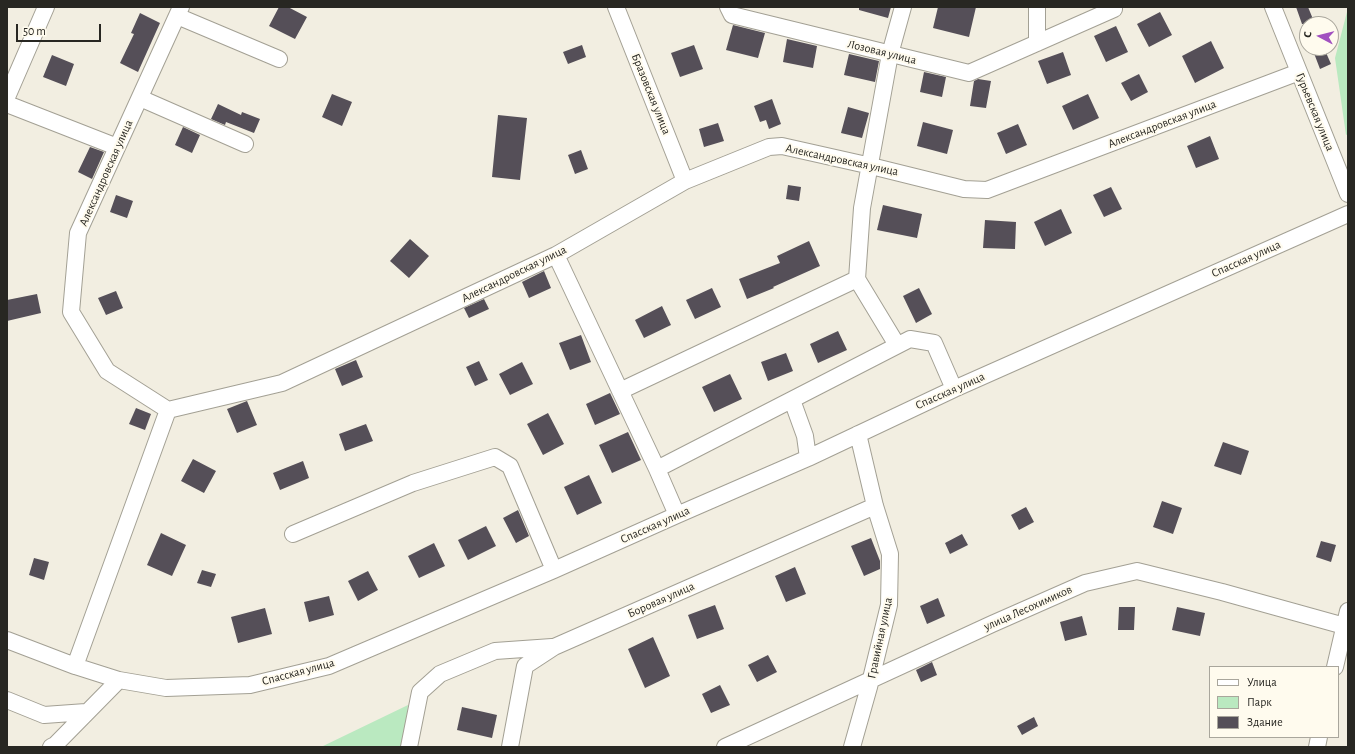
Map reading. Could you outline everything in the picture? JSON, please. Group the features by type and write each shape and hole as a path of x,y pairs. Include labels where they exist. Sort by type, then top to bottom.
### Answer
{"street":[{"path":"7,97 46,7"},
{"name":"Бразовская улица","path":"616,7 685,181"},
{"name":"Лозовая улица","path":"728,7 732,15 969,73 1114,9 1113,7"},
{"path":"897,345 857,279 862,208 871,166 890,54 902,7"},
{"path":"1037,7 1037,43"},
{"name":"Гурьевская улица","path":"1274,7 1348,194"},
{"path":"179,11 279,59"},
{"name":"Александровская улица","path":"179,11 78,233 71,312 107,371 168,410 282,384 556,254 685,181 769,146 782,146 964,189 987,190 1299,72"},
{"path":"140,98 244,144"},
{"path":"7,104 117,147"},
{"name":"Спасская улица","path":"7,640 75,666 119,680 166,688 250,685 329,666 554,570 808,458 954,389 1348,214"},
{"path":"556,254 657,469 677,515"},
{"path":"620,391 857,279"},
{"path":"657,469 910,339 934,343 954,389"},
{"path":"792,400 805,436 808,458"},
{"path":"75,666 168,410"},
{"name":"Гравийная улица","path":"852,747 871,680 889,605 890,554 875,506 858,434"},
{"path":"294,534 413,482 495,457 510,466 554,570"},
{"name":"Боровая улица","path":"510,747 525,666 554,647 875,506"},
{"name":"улица Лесохимиков","path":"725,747 985,627 1085,583 1137,571 1347,621"},
{"path":"1335,666 1347,621"},
{"path":"409,747 420,692 440,674 495,651 554,647"},
{"path":"52,747 119,680"},
{"path":"7,700 44,715 86,712"}],"green space":[{"path":"1348,8 1348,134 1346,135 1335,58 1336,56 1339,56 1339,43"},
{"path":"408,705 403,747 321,747"}],"building":[{"path":"279,7 288,7 307,17 295,39 269,26"},
{"path":"859,7 891,7 888,18 859,10"},
{"path":"938,7 976,7 969,37 933,28"},
{"path":"1296,7 1308,7 1312,16 1299,16"},
{"path":"1160,12 1172,35 1149,47 1137,24"},
{"path":"140,13 160,23 138,72 120,63 134,34 131,33"},
{"path":"733,25 765,33 758,58 726,50"},
{"path":"1116,26 1128,52 1106,62 1094,36"},
{"path":"787,39 817,46 813,68 783,62"},
{"path":"1211,41 1224,68 1195,83 1182,56"},
{"path":"582,45 586,57 568,64 563,52"},
{"path":"694,45 703,69 680,77 671,53"},
{"path":"1063,52 1071,75 1047,84 1038,61"},
{"path":"849,54 879,61 875,82 844,75"},
{"path":"52,55 74,64 66,86 43,77"},
{"path":"1315,56 1328,56 1331,64 1320,69"},
{"path":"924,72 946,77 942,97 920,92"},
{"path":"1139,74 1148,92 1131,101 1121,83"},
{"path":"978,79 991,81 986,108 970,106 974,81"},
{"path":"332,94 352,102 342,126 322,117"},
{"path":"1088,94 1099,118 1073,130 1062,106"},
{"path":"772,99 781,124 769,129 766,120 760,122 754,106"},
{"path":"218,104 241,115 242,112 260,119 254,133 226,122 225,125 211,119"},
{"path":"848,107 869,113 862,138 841,133"},
{"path":"498,115 527,118 520,180 492,177"},
{"path":"923,122 953,130 947,154 917,146"},
{"path":"718,123 724,141 704,147 699,129"},
{"path":"1018,124 1027,145 1006,154 997,133"},
{"path":"183,127 200,135 192,153 175,145"},
{"path":"1210,136 1219,159 1196,168 1187,146"},
{"path":"90,147 104,152 92,179 78,172"},
{"path":"581,150 588,169 575,174 568,155"},
{"path":"788,185 801,187 799,201 786,199"},
{"path":"1111,187 1122,209 1104,217 1093,195"},
{"path":"116,195 133,201 127,218 110,212"},
{"path":"883,205 922,214 917,238 877,230"},
{"path":"1061,209 1072,233 1045,246 1034,222"},
{"path":"985,220 1016,222 1015,249 983,248"},
{"path":"410,239 429,256 409,278 390,261"},
{"path":"809,241 820,266 747,299 739,279 780,263 777,256"},
{"path":"544,271 551,288 529,298 522,282"},
{"path":"712,288 721,307 695,319 686,300"},
{"path":"919,288 932,314 916,323 903,296"},
{"path":"116,291 123,308 106,315 98,298"},
{"path":"37,294 41,313 7,321 7,300"},
{"path":"484,299 489,309 469,318 464,308"},
{"path":"662,306 671,325 644,338 635,320"},
{"path":"838,331 847,350 818,363 810,344"},
{"path":"581,335 591,362 570,370 559,343"},
{"path":"786,353 793,371 768,381 761,362"},
{"path":"356,360 363,377 342,386 335,369"},
{"path":"479,361 488,380 475,386 466,367"},
{"path":"522,362 533,384 510,395 499,374"},
{"path":"730,374 742,399 714,412 702,387"},
{"path":"610,393 620,414 595,425 586,404"},
{"path":"247,401 257,425 237,433 227,409"},
{"path":"136,408 151,414 145,430 129,424"},
{"path":"548,413 564,444 543,455 527,424"},
{"path":"366,424 373,441 345,451 339,434"},
{"path":"628,432 641,460 612,473 599,445"},
{"path":"1223,442 1249,451 1241,475 1214,466"},
{"path":"193,459 216,471 204,493 181,481"},
{"path":"303,461 309,478 280,490 273,473"},
{"path":"589,475 602,503 577,515 564,487"},
{"path":"1162,501 1182,508 1173,534 1153,527"},
{"path":"1026,507 1034,522 1019,530 1011,515"},
{"path":"518,510 529,536 516,543 503,518"},
{"path":"486,526 496,546 468,560 458,540"},
{"path":"161,533 186,545 172,576 147,565"},
{"path":"962,534 968,545 950,554 945,543"},
{"path":"871,538 880,561 880,569 864,576 851,546"},
{"path":"1321,541 1336,545 1331,562 1316,557"},
{"path":"434,543 445,566 419,578 408,556"},
{"path":"34,558 49,562 44,580 29,575"},
{"path":"795,567 806,594 786,602 775,576"},
{"path":"202,570 216,574 211,587 197,583"},
{"path":"368,571 378,590 358,601 348,581"},
{"path":"329,596 334,615 309,622 304,602"},
{"path":"938,598 945,616 927,624 920,606"},
{"path":"715,605 724,629 697,639 688,615"},
{"path":"1119,607 1135,607 1134,630 1118,630"},
{"path":"1177,607 1205,613 1200,636 1172,630"},
{"path":"265,608 272,634 238,643 231,617"},
{"path":"1082,616 1087,635 1065,641 1060,622"},
{"path":"653,637 670,676 645,688 628,649"},
{"path":"768,655 777,672 757,682 748,665"},
{"path":"932,662 937,675 921,682 916,670"},
{"path":"720,685 730,705 711,713 702,694"},
{"path":"462,707 497,715 492,738 457,730"},
{"path":"1034,717 1038,726 1022,735 1017,726"}]}
